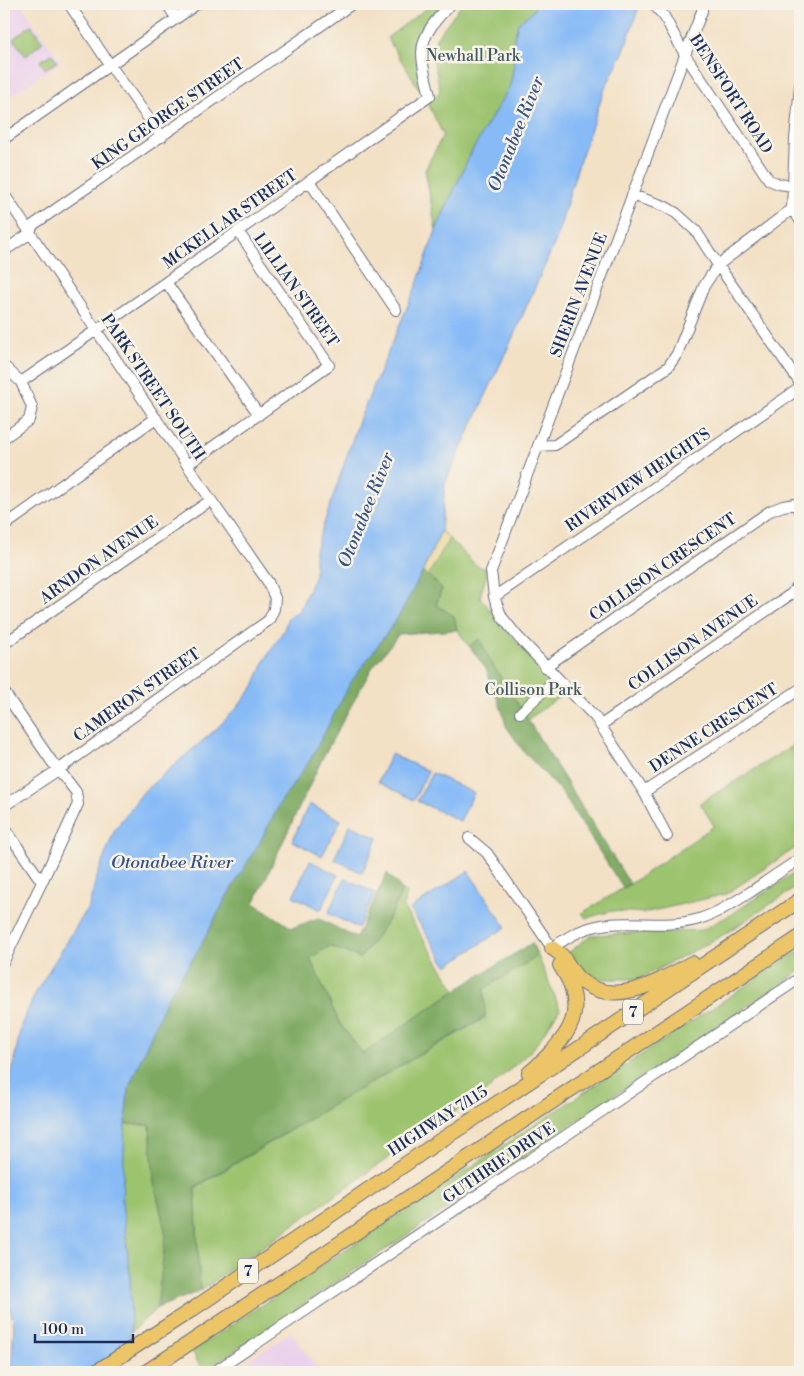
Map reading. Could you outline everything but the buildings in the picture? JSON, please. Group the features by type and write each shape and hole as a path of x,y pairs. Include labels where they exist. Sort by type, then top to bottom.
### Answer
{"highway":[{"path":"552,948 561,955 580,980 588,985 612,992 636,990 661,980 743,935 800,900"},
{"name":"HIGHWAY 7/115","path":"96,1372 800,900"},
{"name":"7","path":"146,1372 800,937"},
{"path":"435,1144 539,1065 566,1036 575,1008 572,988 552,948"}],"street":[{"path":"69,4 110,65 162,136"},
{"path":"167,4 176,18"},
{"path":"4,139 197,4"},
{"name":"KING GEORGE STREET","path":"4,251 29,234 33,225 352,4"},
{"name":"MCKELLAR STREET","path":"21,382 430,96 422,52 427,33 439,16 451,4"},
{"name":"BENSFORT ROAD","path":"653,4 664,16 686,55 769,180 793,186"},
{"name":"SHERIN AVENUE","path":"667,836 644,792 595,717 556,678 502,617 494,597 491,570 686,55 702,11 702,4"},
{"path":"800,86 795,139 792,209 800,220"},
{"path":"309,182 396,310"},
{"name":"PARK STREET SOUTH","path":"4,194 29,234 268,582 275,598"},
{"path":"632,195 664,206 676,213 696,231 800,383"},
{"path":"538,446 555,445 668,367 677,354 704,286 718,265 792,209"},
{"name":"LILLIAN STREET","path":"238,232 330,365 258,415"},
{"path":"166,282 258,415 187,465"},
{"path":"4,366 21,382 32,407 29,420 4,438"},
{"name":"RIVERVIEW HEIGHTS","path":"494,597 800,388"},
{"path":"4,526 156,418"},
{"name":"ARNDON AVENUE","path":"4,644 211,500"},
{"name":"COLLISON CRESCENT","path":"545,666 770,511 795,504 800,511"},
{"name":"COLLISON AVENUE","path":"601,725 791,594 800,584"},
{"name":"CAMERON STREET","path":"4,806 58,770 269,620 274,609 275,598"},
{"path":"520,713 556,678"},
{"name":"DENNE CRESCENT","path":"644,792 800,689"},
{"path":"4,692 58,770 76,792 78,804 4,961"},
{"path":"4,827 42,882"},
{"path":"469,838 487,853 552,948 570,936 590,927 613,923 670,924 713,914 732,904 800,859"},
{"name":"GUTHRIE DRIVE","path":"214,1372 800,978"}],"shaded area":[{"path":"4,4 21,4 61,62 4,101"},
{"path":"291,1332 320,1372 231,1372"}],"green space":[{"path":"432,4 444,4 423,29 416,59 424,89 421,92 387,38"},
{"name":"Newhall Park","path":"462,4 537,4 532,12 518,23 512,49 514,65 510,86 472,151 436,230 425,170 443,135 428,103 440,91 433,57 436,38"},
{"path":"31,25 43,42 26,56 13,39"},
{"path":"52,54 57,62 45,69 40,61"},
{"name":"Collison Park","path":"449,538 477,566 488,569 480,597 542,670 565,693 527,720 489,659 480,639 469,646 457,630 454,616 436,606 442,588 428,576"},
{"path":"423,571 442,588 436,605 454,616 457,630 399,634 372,668 324,755 254,903 292,928 318,918 356,938 387,873 402,889 390,916 360,958 330,946 310,958 340,1024 363,1054 456,990 532,943 538,956 484,989 485,1017 195,1187 200,1291 157,1308 166,1235 154,1182 150,1125 125,1124 128,1089 167,998 200,947 280,803 310,760 351,682 397,619"},
{"path":"480,639 489,659 630,884 623,888 560,790 524,752 506,726 486,669 469,646"},
{"path":"800,741 800,845 726,894 644,913 612,911 586,918 582,913 630,884 714,826 700,803"},
{"path":"800,869 800,885 720,937 639,979 600,979 580,971 568,953 591,935 702,930 732,914"},
{"path":"402,889 407,893 403,907 456,990 363,1054 340,1024 310,958 330,946 360,958 390,916"},
{"path":"800,950 800,971 203,1372 192,1351"},
{"path":"538,956 560,1009 533,1049 487,1090 200,1291 195,1188 349,1095 485,1018 484,989"},
{"path":"125,1124 150,1125 154,1182 166,1235 157,1308 131,1332 130,1275 122,1203"}],"sand":[{"path":"441,531 449,538 428,576 423,571"}],"water":[{"name":"Otonabee River","path":"537,4 640,4 623,53 605,88 577,169 556,240 445,483 441,531 423,571 397,619 351,682 310,760 280,803 200,947 167,998 128,1089 122,1203 130,1275 131,1332 119,1363 119,1372 11,1372 14,1325 8,1299 4,1234 4,1114 21,1025 37,990 89,906 96,879 115,829 144,791 214,731 237,708 254,686 265,660 284,630 288,617 298,613 315,575 315,550 358,423 417,284 436,230 472,151 510,86 514,65 512,49 518,23 532,12"},
{"path":"391,754 428,771 414,800 378,782"},
{"path":"432,773 474,793 460,821 417,801"},
{"path":"309,804 341,820 322,856 292,841"},
{"path":"350,825 378,838 362,873 334,859"},
{"path":"310,861 338,875 321,910 293,896"},
{"path":"468,871 506,927 447,966 410,909"},
{"path":"345,878 375,893 358,928 328,913"}]}
